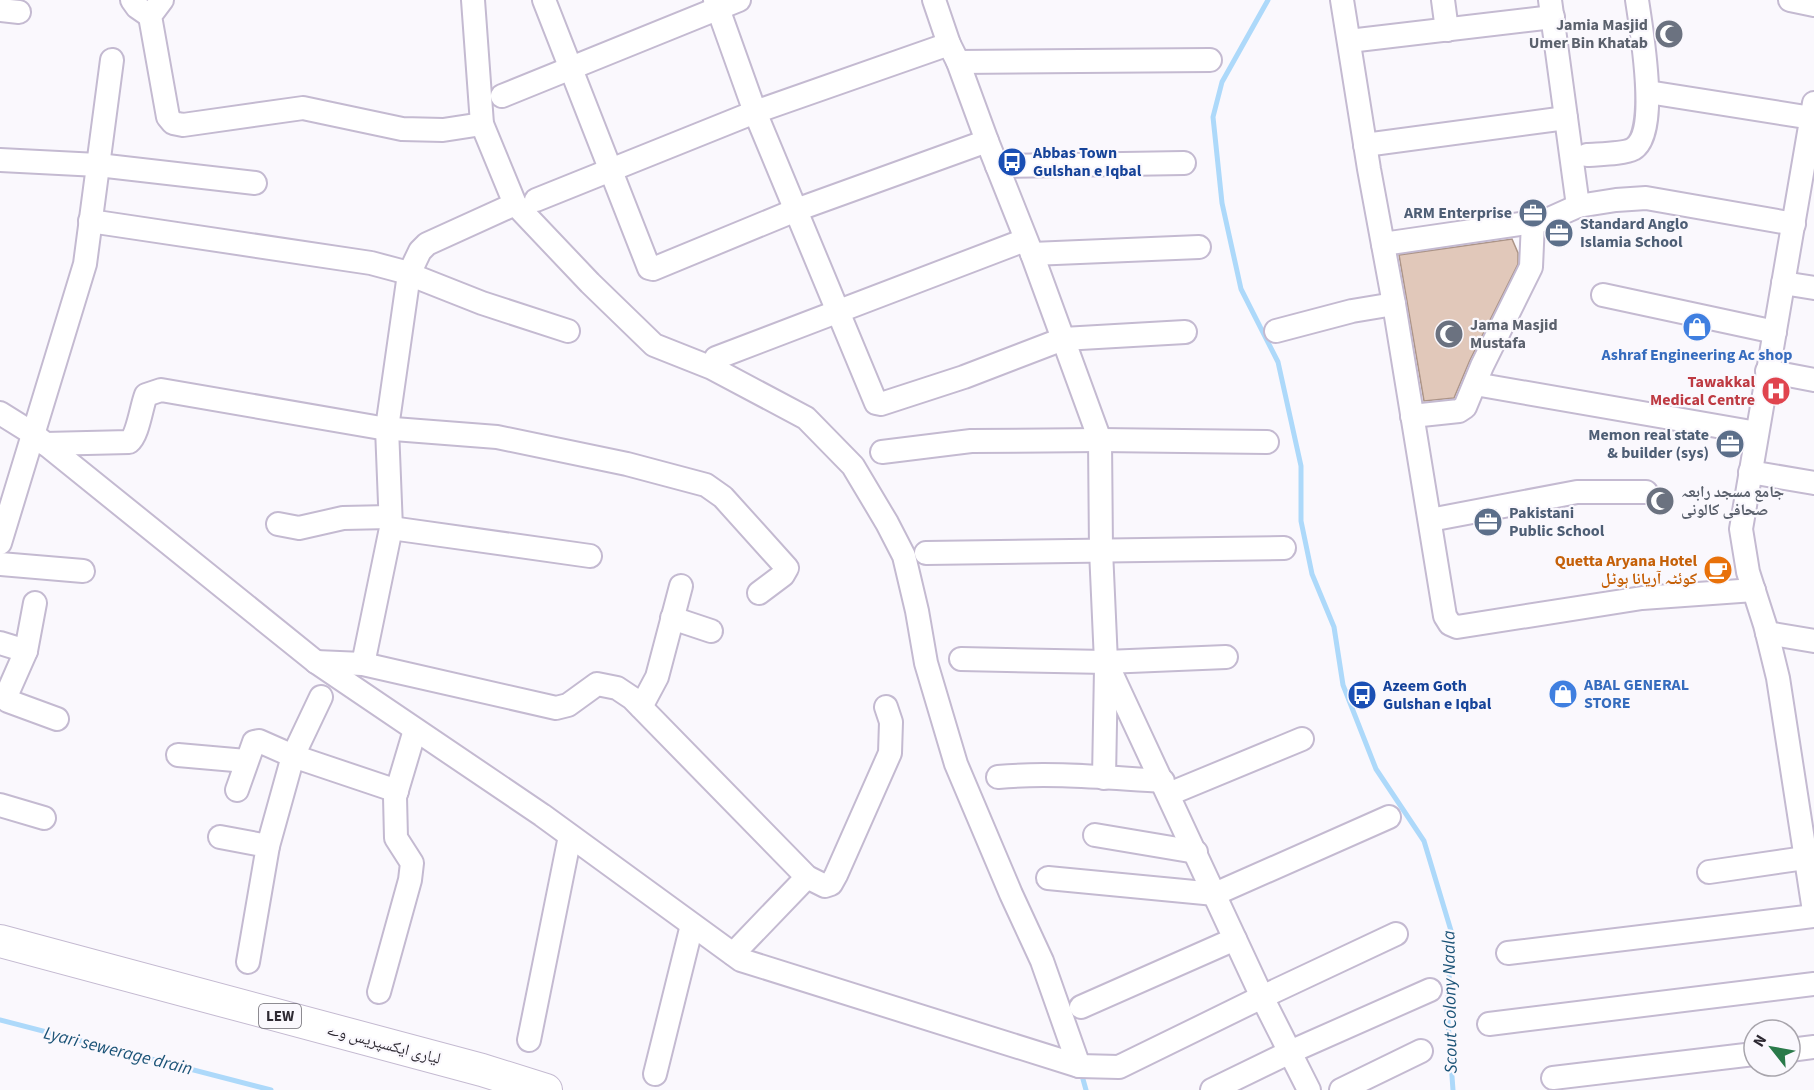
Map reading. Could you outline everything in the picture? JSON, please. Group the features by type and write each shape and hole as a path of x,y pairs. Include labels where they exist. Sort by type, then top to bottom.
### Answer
{"highway":[{"name":"لیاری ایکسپریس وے","path":"4,943 482,1070 546,1090"}],"street":[{"path":"132,0 137,7 156,8 168,117 173,123 183,125 303,108 402,129 443,130 482,124"},
{"path":"473,0 482,124 526,202 590,283 654,345 712,368 806,418 853,466 904,556 926,663 956,764 1042,961 1079,1066"},
{"path":"544,0 609,171 649,268 653,269 796,210 987,141"},
{"path":"502,96 716,4 739,0"},
{"path":"934,0 1100,440 1101,550 1106,662 1104,778"},
{"path":"1342,0 1445,616 1450,624 1457,627 1642,598 1754,590"},
{"path":"1443,0 1447,30"},
{"path":"1587,155 1632,150 1639,144 1646,132 1648,92 1637,0"},
{"path":"1790,0 1814,5"},
{"path":"716,4 756,112 876,403 881,404 964,377 1063,339 1185,332"},
{"path":"1349,41 1447,30 1552,9 1578,206"},
{"path":"363,664 391,522 387,428 410,274 420,251 427,244 526,202 756,112 953,53 1210,60"},
{"path":"0,543 39,438 85,264 112,60"},
{"path":"1648,92 1813,110 1807,195 1794,224 1741,530 1748,572 1778,678 1806,811 1806,858 1814,911"},
{"path":"1365,145 1566,118"},
{"path":"0,160 98,165 255,183"},
{"path":"997,166 1184,163"},
{"path":"1383,244 1533,222 1548,219 1578,206 1646,198 1794,224"},
{"path":"90,221 371,263 410,274 482,303 568,331"},
{"path":"1412,416 1459,411 1465,407 1531,267 1533,222"},
{"path":"716,358 838,312 1029,247 1199,247"},
{"path":"1784,283 1814,288"},
{"path":"1603,295 1775,332"},
{"path":"1276,331 1352,311 1394,304"},
{"path":"1767,371 1814,380"},
{"path":"1475,384 1757,433"},
{"path":"39,438 129,442 133,438 146,395 162,390 387,428 497,437 627,464 706,485 723,497 787,568 783,575 759,593"},
{"path":"0,413 39,438 316,662 570,836 741,960 1079,1066 1119,1067 1396,934"},
{"path":"882,452 971,441 1267,442"},
{"path":"1750,472 1814,483"},
{"path":"1430,520 1577,492 1646,492"},
{"path":"278,524 299,528 343,518 391,522 590,556"},
{"path":"926,553 1284,548"},
{"path":"0,564 82,571"},
{"path":"641,707 657,677 681,586"},
{"path":"35,603 26,651 7,694 8,701 57,719"},
{"path":"672,618 711,631"},
{"path":"1767,633 1814,641"},
{"path":"0,643 26,651"},
{"path":"961,659 1106,662 1226,657"},
{"path":"316,662 363,664 556,708 568,705 597,684 617,688 632,698 807,877 825,886 831,884 836,875 890,753 891,722 886,707"},
{"path":"1106,662 1262,997 1309,1090"},
{"path":"249,962 268,846 293,756 321,697"},
{"path":"379,992 411,872 412,863 396,838 395,797 415,730"},
{"path":"998,777 1056,775 1104,778 1166,788 1302,739"},
{"path":"237,790 254,742 259,741 293,756 397,791"},
{"path":"178,755 246,761"},
{"path":"0,805 44,818"},
{"path":"1048,878 1215,894 1389,817"},
{"path":"1095,835 1196,852"},
{"path":"529,1040 570,836"},
{"path":"220,837 268,846"},
{"path":"1709,872 1806,858"},
{"path":"733,954 807,877"},
{"path":"1508,952 1814,916"},
{"path":"655,1074 692,925"},
{"path":"1081,1007 1235,939"},
{"path":"1489,1024 1814,984"},
{"path":"1212,1090 1290,1052 1430,990"},
{"path":"1341,1090 1421,1051"},
{"path":"1553,1078 1742,1055"}],"building":[{"name":"Jama Masjid Mustafa","path":"1512,239 1518,253 1518,264 1470,360 1454,398 1424,401 1399,255"}],"waterway":[{"name":"Scout Colony Naala","path":"1268,0 1222,82 1213,117 1222,203 1241,289 1278,362 1301,466 1301,521 1312,574 1334,627 1343,685 1376,769 1424,841 1452,934 1447,1008 1453,1090"},
{"name":"Lyari sewerage drain","path":"0,1020 271,1090"},
{"path":"1081,1072 1086,1090"}],"place":[{"name":"Jamia Masjid Umer Bin Khatab","path":"1669,34"},
{"name":"Abbas Town Gulshan e Iqbal","path":"1012,162"},
{"name":"ARM Enterprise","path":"1533,213"},
{"name":"Standard Anglo Islamia School","path":"1559,233"},
{"name":"Ashraf Engineering Ac shop","path":"1697,327"},
{"name":"Jama Masjid Mustafa","path":"1449,334"},
{"name":"Tawakkal Medical Centre","path":"1776,391"},
{"name":"Memon real state & builder (sys)","path":"1730,444"},
{"name":"جامع مسجد رابعہ صحافی کالونی","path":"1660,501"},
{"name":"Pakistani Public School","path":"1488,522"},
{"name":"Quetta Aryana Hotel کوئٹہ آریانا ہوٹل","path":"1718,570"},
{"name":"ABAL GENERAL STORE","path":"1563,694"},
{"name":"Azeem Goth Gulshan e Iqbal","path":"1362,695"}]}
